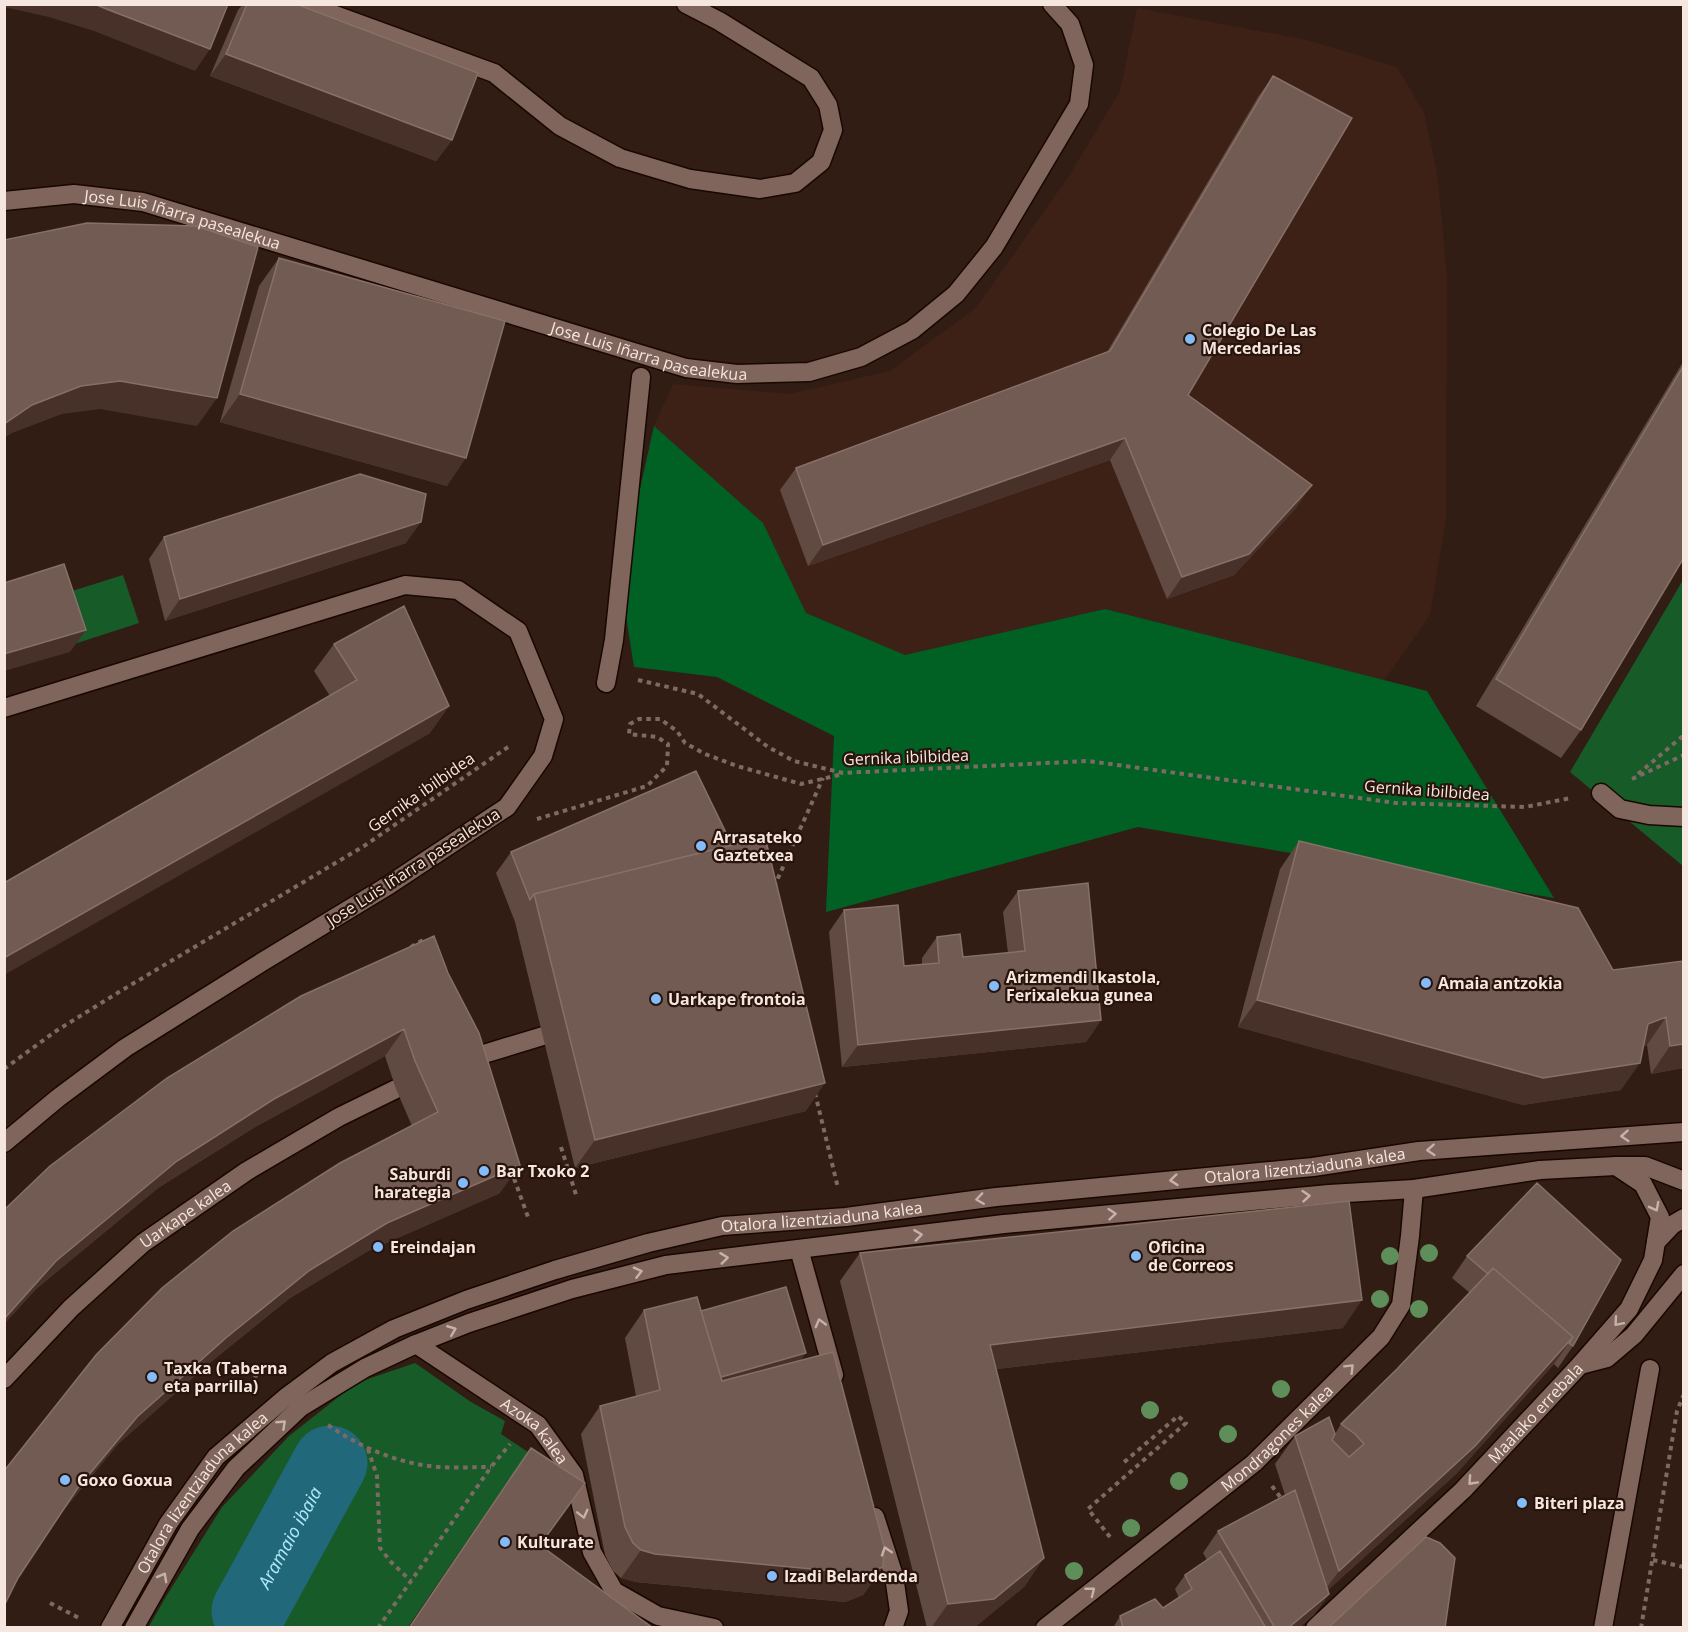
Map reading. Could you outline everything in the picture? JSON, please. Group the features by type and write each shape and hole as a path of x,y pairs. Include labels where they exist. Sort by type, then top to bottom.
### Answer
{"street":[{"path":"305,4 494,73 560,126 620,158 690,179 760,189 795,183 821,162 833,130 828,105 812,78 719,21 686,4"},
{"name":"Jose Luis Iñarra pasealekua","path":"4,201 74,194 143,202 686,368 737,374 809,372 861,357 912,330 956,294 994,247 1079,104 1084,65 1070,24 1052,4"},
{"path":"606,683 614,640 641,377"},
{"path":"4,708 405,585 458,590 518,631 554,719"},
{"name":"Jose Luis Iñarra pasealekua","path":"4,1143 58,1098 125,1048 389,885 507,807 543,756 554,719"},
{"path":"1601,793 1620,809 1650,816 1683,817"},
{"path":"459,1061 543,1036"},
{"name":"Uarkape kalea","path":"4,1379 71,1308 143,1244 247,1171 339,1117 396,1089"},
{"name":"Otalora lizentziaduna kalea","path":"110,1628 168,1524 216,1457 285,1398 332,1363 394,1329 466,1300 555,1270 648,1243 722,1226 846,1217 996,1197 1313,1167 1419,1151 1683,1132"},
{"name":"Maalako errebala","path":"1315,1628 1463,1490 1629,1309 1653,1260 1660,1217 1643,1184 1616,1166"},
{"name":"Otalora lizentziaduna kalea","path":"134,1628 190,1529 229,1476 301,1407 365,1368 416,1344 469,1323 572,1289 666,1265 1016,1223 1329,1194 1414,1189 1540,1170 1645,1166 1683,1181"},
{"name":"Mondragones kalea","path":"1045,1628 1254,1463 1381,1337 1401,1305 1414,1189"},
{"path":"1656,1242 1672,1225 1683,1218"},
{"path":"799,1249 838,1390"},
{"path":"1580,1365 1607,1358 1635,1335 1683,1274"},
{"name":"Azoka kalea","path":"416,1344 538,1425 574,1475 592,1552 614,1591 658,1616 714,1628"},
{"path":"1603,1628 1650,1369"},
{"path":"870,1502 894,1576 899,1611 893,1628"}],"path":[{"name":"Gernika ibilbidea","path":"606,683 639,680 698,694 768,747 794,761 843,773 1088,762 1396,803 1525,807 1601,793 1683,755"},
{"name":"Gernika ibilbidea","path":"4,1069 56,1031 364,846 499,752 554,719"},
{"path":"537,819 647,786 667,766 668,744 657,737 629,734 630,724 639,719 660,719 677,731 685,742 705,754 737,766 801,784 843,773"},
{"path":"1633,778 1683,735"},
{"path":"770,897 823,778"},
{"path":"403,951 423,940"},
{"path":"814,1088 831,1165 846,1217"},
{"path":"561,1147 577,1198"},
{"path":"508,1161 528,1217"},
{"path":"239,1364 285,1398"},
{"path":"1641,1628 1677,1411 1683,1394"},
{"path":"301,1407 348,1439 389,1458 424,1465 492,1467"},
{"path":"1114,1542 1088,1509 1186,1423 1178,1416 1122,1464"},
{"path":"378,1628 509,1443 517,1450 538,1425"},
{"path":"368,1448 377,1476 380,1548 411,1581"},
{"path":"1254,1463 1286,1503"},
{"path":"1653,1560 1683,1567"},
{"path":"50,1603 87,1623"}],"shaded area":[{"name":"Colegio De Las Mercedarias","path":"1137,8 1307,40 1397,67 1424,113 1437,172 1447,274 1446,519 1430,615 1384,681 1105,609 905,655 806,613 762,523 654,426 673,384 790,394 890,371 976,308 1071,173 1120,91"}],"green space":[{"path":"654,426 763,523 806,613 905,655 1105,609 1427,691 1554,898 1138,827 826,912 834,736 717,677 634,667 620,578"},
{"path":"123,575 139,623 68,646 53,597"},
{"path":"1683,580 1683,866 1570,772"},
{"path":"415,1363 471,1402 505,1421 501,1434 528,1452 408,1627 148,1628 222,1507 289,1436 356,1383"}],"building":[{"path":"94,4 228,4 210,49"},
{"path":"247,4 296,4 478,73 452,140 226,54"},
{"path":"1273,76 1352,118 1188,395 1312,485 1249,554 1182,577 1125,438 823,545 796,468 1110,351"},
{"path":"87,223 196,226 258,247 217,398 120,381 81,386 32,405 4,424 4,240"},
{"path":"279,258 505,321 466,458 240,394"},
{"path":"1683,367 1683,559 1581,730 1496,679"},
{"path":"360,474 426,494 421,522 180,599 164,537"},
{"path":"64,564 86,630 4,654 4,583"},
{"path":"404,606 449,706 4,958 4,883 357,680 334,644"},
{"path":"696,771 732,845 534,894 530,900 511,852"},
{"name":"Uarkape frontoia","path":"765,837 825,1083 595,1140 534,894"},
{"path":"1299,841 1578,908 1613,970 1683,961 1683,1044 1670,1046 1666,1017 1648,1024 1640,1063 1543,1078 1257,1000"},
{"name":"Arizmendi Ikastola, Ferixalekua gunea","path":"1088,883 1101,1020 858,1045 844,910 898,905 904,966 939,963 937,937 960,934 963,957 1025,951 1018,891"},
{"path":"434,936 448,973 479,1033 520,1165 387,1223 310,1270 227,1337 137,1417 77,1489 18,1578 4,1606 4,1471 96,1355 162,1288 233,1231 340,1163 438,1112 415,1061 404,1029 274,1099 177,1161 56,1261 4,1319 4,1210 50,1166 167,1078 301,996"},
{"path":"1537,1183 1621,1260 1573,1346 1569,1343 1573,1337 1493,1268 1488,1274 1467,1256"},
{"path":"1349,1201 1362,1300 990,1345 1044,1558 994,1599 948,1604 860,1253"},
{"path":"1493,1268 1573,1337 1475,1446 1339,1571 1295,1436 1329,1417 1335,1434 1332,1440 1349,1457 1364,1444 1341,1424"},
{"path":"786,1287 806,1353 721,1377 701,1311"},
{"path":"697,1297 722,1381 833,1352 884,1546 883,1567 865,1574 655,1554 641,1550 633,1543 625,1527 600,1406 660,1390 644,1310"},
{"name":"Kulturate","path":"531,1448 585,1483 540,1545 653,1628 409,1628"},
{"path":"1295,1490 1329,1594 1288,1628 1275,1628 1218,1531"},
{"path":"1426,1537 1440,1543 1455,1558 1445,1628 1328,1628"},
{"path":"1220,1551 1266,1628 1123,1628 1120,1616 1155,1599 1163,1608 1192,1589 1185,1575"}],"waterway":[{"name":"Aramaio ibaia","path":"249,1611 330,1463"}],"place":[{"name":"Colegio De Las Mercedarias","path":"1190,339"},
{"name":"Arrasateko Gaztetxea","path":"701,846"},
{"name":"Amaia antzokia","path":"1426,983"},
{"name":"Arizmendi Ikastola, Ferixalekua gunea","path":"994,986"},
{"name":"Uarkape frontoia","path":"656,999"},
{"name":"Bar Txoko 2","path":"484,1171"},
{"name":"Saburdi harategia","path":"463,1183"},
{"name":"Ereindajan","path":"378,1247"},
{"name":"Oficina de Correos","path":"1136,1256"},
{"name":"Taxka (Taberna eta parrilla)","path":"152,1377"},
{"name":"Goxo Goxua","path":"65,1480"},
{"name":"Biteri plaza","path":"1522,1503"},
{"name":"Kulturate","path":"505,1542"},
{"name":"Izadi Belardenda","path":"772,1576"}]}
